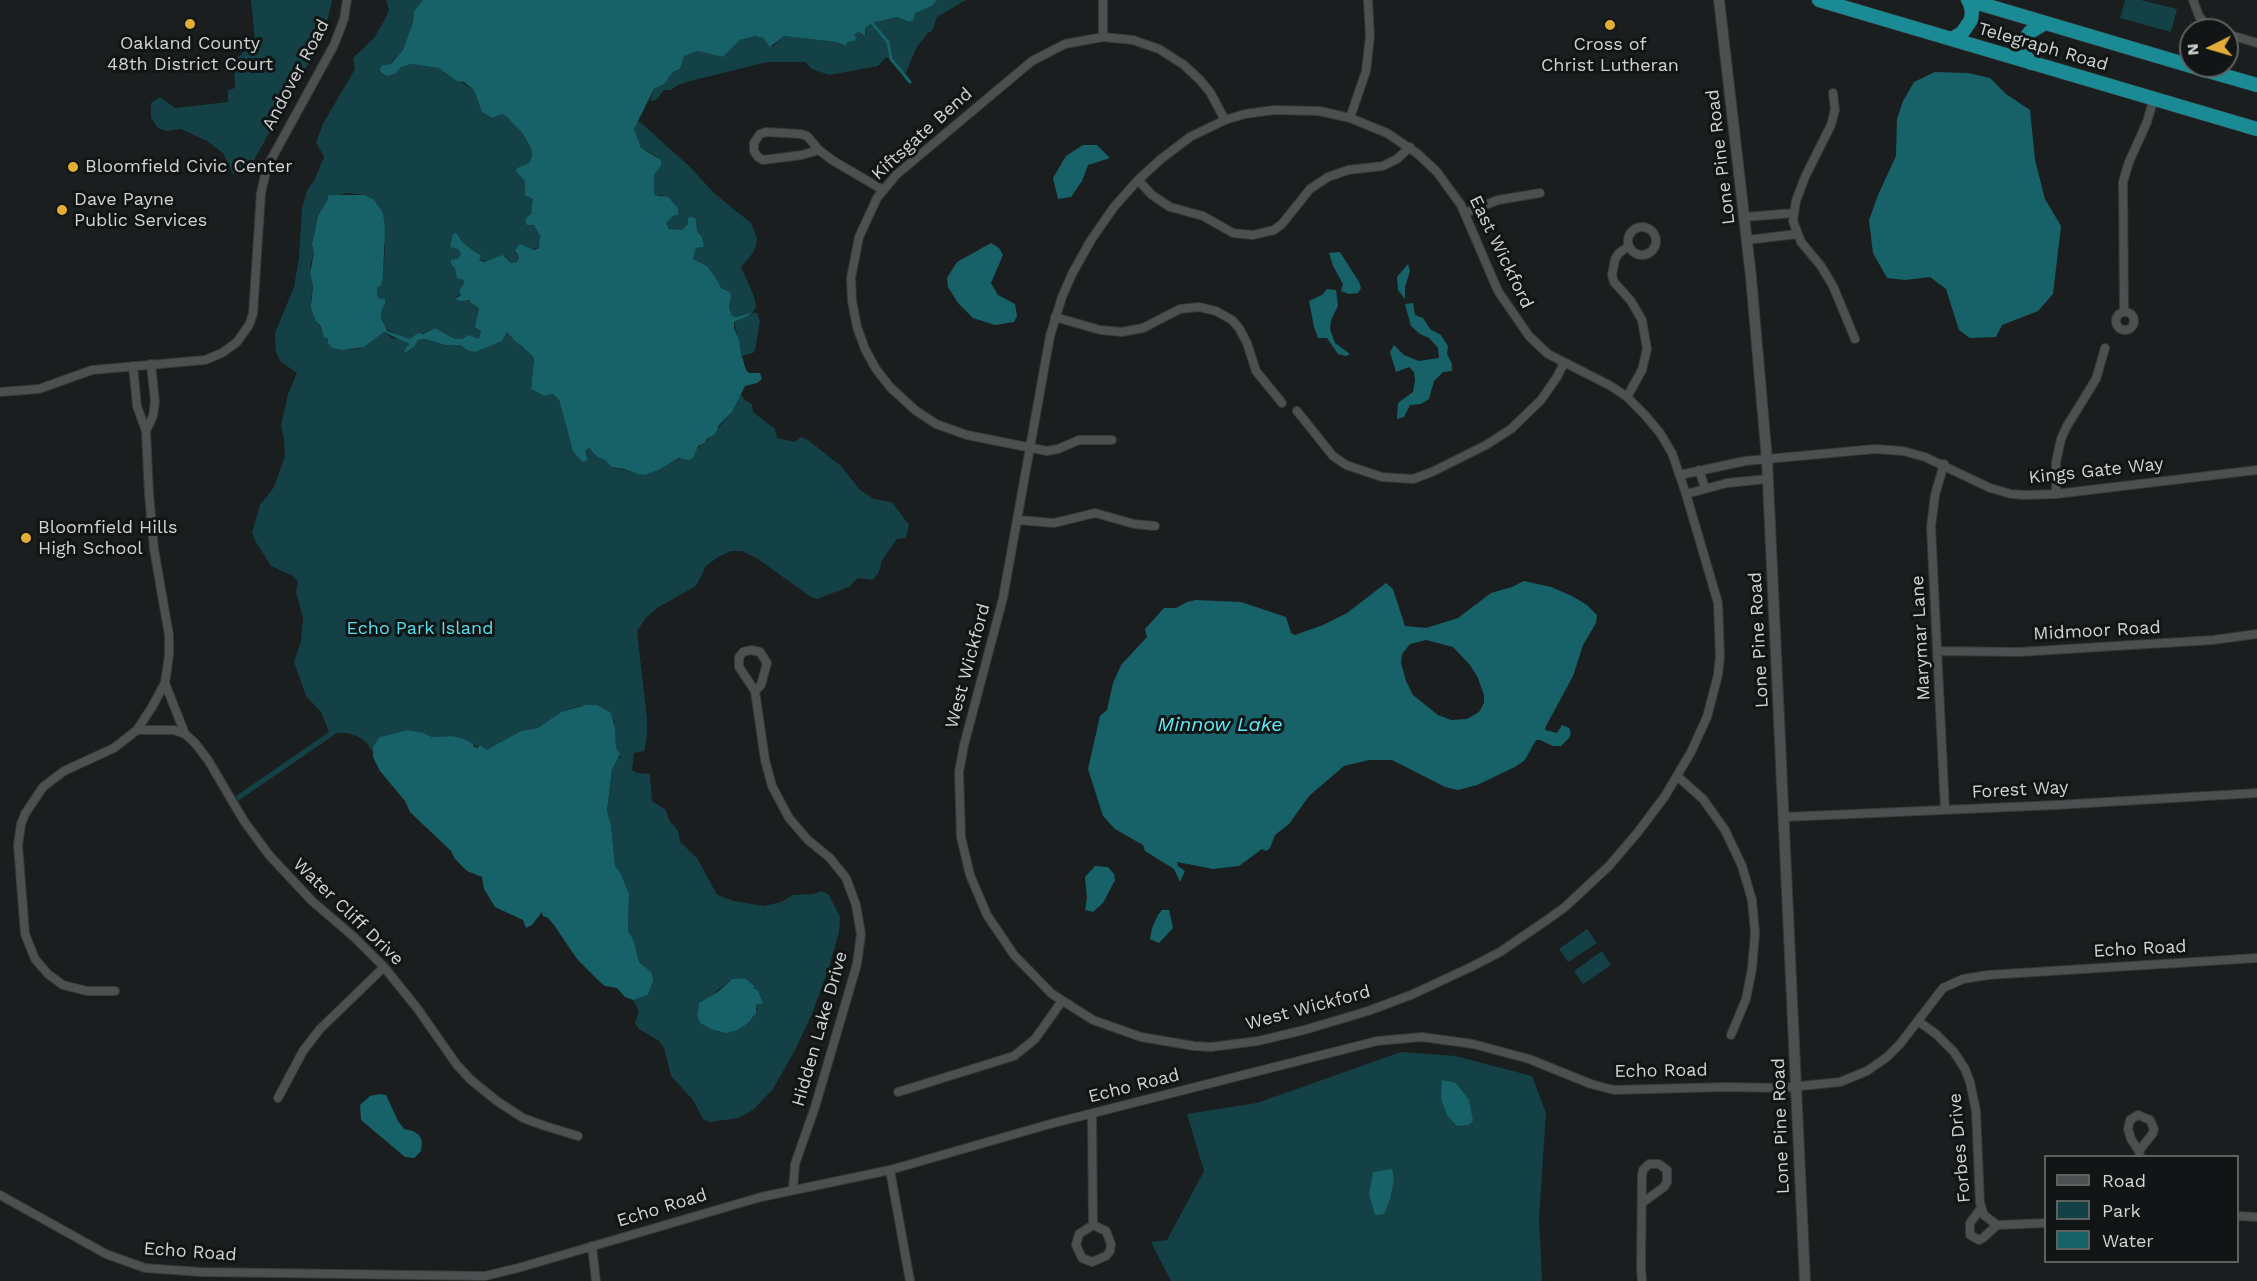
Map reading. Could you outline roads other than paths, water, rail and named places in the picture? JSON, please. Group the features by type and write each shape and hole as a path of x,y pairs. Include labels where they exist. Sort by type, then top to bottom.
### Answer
{"highway":[{"name":"Telegraph Road","path":"1818,0 2257,129"},
{"name":"Telegraph Road","path":"1968,0 2179,62"},
{"path":"1952,39 1962,33 1971,20 1972,12 1968,0"},
{"path":"2031,63 2024,54 2023,41 2030,32 2045,23"},
{"name":"Telegraph Road","path":"2233,78 2257,85"}],"street":[{"name":"Andover Road","path":"0,392 39,390 92,370 213,357 237,342 249,325 255,304 261,193 267,167 334,45 344,19 347,0"},
{"path":"1103,0 1103,37"},
{"path":"1350,118 1360,92 1367,62 1370,36 1368,0"},
{"name":"Lone Pine Road","path":"1719,0 1747,240 1767,460 1805,1281"},
{"path":"2193,0 2202,18"},
{"name":"Kiftsgate Bend","path":"1112,440 1078,440 1053,451 967,435 936,424 898,396 870,359 855,318 851,278 862,229 883,190 908,164 1032,61 1065,44 1103,37 1147,44 1176,59 1200,80 1210,92 1225,120"},
{"path":"2239,38 2257,43"},
{"path":"1833,93 1835,110 1831,125 1804,177 1794,213 1797,234 1833,286 1855,339"},
{"path":"2124,312 2123,182 2154,98"},
{"name":"East Wickford","path":"1029,447 1042,372 1055,317 1072,274 1091,240 1114,207 1138,180 1175,147 1190,137 1225,120 1253,113 1287,109 1326,112 1350,118 1387,133 1410,147 1437,172 1465,213 1498,291 1517,321 1538,345 1564,363 1590,374 1627,397 1660,433 1672,453 1686,494"},
{"path":"819,150 802,155 763,160 754,151 754,143 760,134 766,132 792,132 807,136 832,160 883,190"},
{"path":"1138,180 1152,195 1170,207 1203,216 1233,232 1253,235 1274,230 1282,224 1304,196 1319,182 1348,170 1383,166 1397,159 1410,147"},
{"path":"1465,213 1498,200 1540,193"},
{"path":"1744,217 1794,213"},
{"path":"1747,240 1797,234"},
{"path":"1627,397 1642,370 1647,349 1642,320 1631,300 1614,282 1612,275 1615,259 1629,246"},
{"path":"1055,317 1100,330 1122,332 1143,328 1180,309 1199,307 1216,311 1232,320 1239,328 1256,371 1282,403"},
{"path":"2056,494 2056,462 2061,439 2096,379 2105,348"},
{"path":"1297,411 1333,456 1346,465 1382,477 1413,479 1486,445 1511,429 1541,400 1557,378 1564,363"},
{"path":"146,431 153,416 155,402 151,364"},
{"path":"115,991 87,991 63,985 48,974 34,959 27,943 23,921 18,853 21,824 30,804 49,781 64,771 106,752 137,730 153,707 165,683 169,635 154,549 146,431 137,406 133,366"},
{"name":"West Wickford","path":"1029,447 1018,520 999,616 962,759 958,786 959,821 970,875 987,915 1006,945 1023,966 1062,1001 1093,1020 1125,1033 1157,1041 1194,1046 1211,1047 1258,1041 1305,1030 1411,995 1488,958 1521,939 1565,907 1621,853 1649,818 1677,776 1707,717 1718,675 1721,638 1714,587 1686,494"},
{"name":"Kings Gate Way","path":"1767,460 1890,449 1914,454 1944,465 1990,488 2011,494 2056,494 2257,470"},
{"path":"1680,475 1745,461 1767,460"},
{"name":"Marymar Lane","path":"1944,465 1935,495 1931,526 1945,810"},
{"path":"1700,470 1705,488"},
{"path":"1686,494 1742,481 1767,479"},
{"path":"1018,520 1054,523 1095,513 1134,524 1155,526"},
{"name":"Midmoor Road","path":"1938,651 2019,652 2204,640 2257,634"},
{"name":"Hidden Lake Drive","path":"755,691 761,685 767,663 760,652 751,650 743,652 739,667 755,691 765,760 776,796 798,829 830,858 846,878 856,905 861,934 858,964 815,1107 795,1164 794,1189"},
{"name":"Water Cliff Drive","path":"165,683 170,701 185,734 208,760 244,821 274,862 384,968 417,1008 457,1065 485,1092 524,1118 578,1136"},
{"path":"137,730 165,729 185,734"},
{"path":"1677,776 1703,799 1725,830 1742,866 1752,900 1755,933 1752,969 1746,999 1731,1035"},
{"name":"Forest Way","path":"1784,817 2257,793"},
{"name":"Echo Road","path":"0,1195 106,1254 136,1266 238,1277 485,1276 722,1207 794,1189 890,1170 1092,1114 1377,1041 1405,1037 1441,1039 1501,1050 1591,1084 1614,1090 1796,1087 1840,1082 1867,1071 1894,1050 1943,988 1971,977 2257,958"},
{"path":"278,1098 303,1051 316,1034 341,1006 384,968"},
{"path":"898,1092 1014,1056 1035,1039 1062,1001"},
{"name":"Forbes Drive","path":"1918,1021 1936,1034 1954,1052 1965,1069 1970,1082 1976,1118 1981,1208 1988,1220 1997,1225"},
{"path":"1092,1114 1093,1225"},
{"path":"1642,1203 1668,1182 1667,1170 1659,1164 1649,1164 1643,1170 1642,1203 1642,1281"},
{"path":"890,1170 910,1281"},
{"path":"1981,1208 1970,1223 1970,1235 1979,1240 1997,1225 2044,1223"},
{"path":"2239,1216 2257,1216"},
{"path":"1093,1225 1106,1231 1111,1244 1106,1256 1092,1262 1082,1258 1076,1245 1079,1233 1093,1225"},
{"path":"592,1246 596,1281"}],"water":[{"path":"423,0 937,0 932,6 915,13 914,19 910,22 897,17 872,23 865,28 865,36 858,32 854,35 856,39 845,46 837,42 784,36 770,47 763,38 755,36 740,40 723,57 698,51 684,56 680,69 673,72 664,84 654,89 634,129 641,148 661,160 661,166 654,175 654,195 668,197 678,208 679,214 666,223 669,229 682,230 688,224 688,218 696,219 697,231 702,237 704,247 696,248 693,259 707,266 721,288 730,292 729,307 732,316 753,312 734,322 734,328 746,370 749,373 760,373 762,379 745,386 732,412 719,425 715,434 698,446 693,458 689,460 679,458 645,475 612,467 605,460 597,457 589,448 585,451 588,460 583,462 573,452 559,400 553,394 544,396 531,389 534,358 507,332 502,341 475,352 460,345 445,345 425,339 418,340 414,347 406,352 404,351 409,344 384,332 364,347 343,350 332,348 328,339 324,337 311,307 313,285 310,273 314,253 312,244 318,216 328,195 365,195 374,200 383,213 385,229 383,277 381,285 377,288 378,298 385,299 381,317 387,331 410,339 418,333 423,334 435,328 455,339 462,339 469,335 479,339 481,331 475,327 479,308 470,300 455,299 461,295 459,291 464,283 463,280 457,278 455,268 451,264 451,260 459,258 461,254 458,249 450,247 453,234 456,233 462,242 481,256 479,260 484,262 503,255 511,263 517,262 519,258 515,250 520,244 534,250 539,248 540,236 534,225 527,225 525,220 531,213 533,199 525,195 525,181 516,171 517,168 529,163 532,156 531,148 523,134 506,116 502,114 492,118 482,112 474,90 439,68 411,64 401,67 395,74 387,76 381,72 380,68 383,65 391,64 403,50 413,22 414,11"},
{"path":"1935,72 1968,73 1990,78 2006,94 2030,110 2035,160 2045,199 2061,226 2053,294 2038,311 2002,325 1996,337 1970,338 1959,330 1946,289 1930,277 1905,280 1887,278 1873,253 1869,220 1896,156 1897,119 1903,101 1914,82"},
{"path":"1083,145 1097,145 1110,158 1088,165 1082,181 1071,197 1058,199 1053,178 1066,156"},
{"path":"991,243 999,248 1003,255 991,283 998,295 1015,304 1017,316 1014,322 995,325 973,318 958,303 948,287 947,278 957,262"},
{"path":"1340,252 1359,282 1361,288 1358,293 1349,294 1341,291 1343,284 1329,253"},
{"path":"1408,264 1410,271 1405,287 1405,299 1398,290 1397,277"},
{"path":"1327,289 1336,290 1338,306 1331,320 1330,329 1335,343 1350,354 1346,356 1338,354 1327,338 1318,338 1314,327 1309,301 1322,295"},
{"path":"1413,303 1415,315 1423,318 1430,329 1441,335 1448,346 1447,354 1452,364 1452,371 1443,372 1434,381 1429,399 1421,404 1410,405 1404,417 1397,419 1398,403 1413,392 1415,381 1414,372 1409,367 1396,372 1390,352 1394,345 1404,355 1419,361 1439,358 1438,348 1429,338 1411,326 1405,304"},
{"name":"Minnow Lake","path":"1524,581 1551,587 1587,605 1597,615 1596,623 1583,645 1573,676 1546,726 1545,730 1557,733 1562,725 1569,728 1571,733 1569,738 1561,746 1553,746 1536,740 1525,760 1515,767 1477,785 1458,790 1445,787 1392,760 1369,760 1344,766 1309,796 1289,824 1275,835 1270,848 1266,851 1262,849 1239,866 1213,869 1177,862 1178,866 1185,871 1180,882 1174,869 1145,851 1143,845 1115,829 1103,816 1088,769 1100,716 1107,710 1113,683 1121,665 1147,637 1145,629 1164,608 1176,608 1196,600 1241,602 1286,617 1291,633 1295,635 1347,613 1386,583 1393,589 1405,626 1426,628 1458,618 1491,593","holes":["1426,640 1453,647 1470,665 1484,695 1484,703 1479,712 1467,719 1451,720 1438,715 1413,695 1401,663 1402,654 1410,644"]},
{"path":"585,705 597,705 611,713 615,728 616,748 620,754 612,769 607,811 611,825 615,865 629,894 628,931 634,941 639,962 652,973 653,981 648,995 633,1000 625,997 617,988 605,986 600,982 577,959 554,925 543,916 542,912 532,925 526,928 523,920 495,907 484,889 482,877 467,871 455,859 451,851 410,812 405,801 380,771 373,757 373,747 380,737 407,730 421,732 432,737 452,736 464,739 474,747 478,748 480,745 486,750 521,731 538,728 561,712"},
{"path":"1095,866 1108,867 1114,874 1115,880 1103,903 1093,912 1085,910 1087,898 1085,877"},
{"path":"1162,910 1169,910 1173,928 1159,943 1150,939 1152,928"},
{"path":"745,978 755,986 763,1003 756,1005 756,1013 749,1022 738,1030 726,1033 713,1030 700,1023 697,1015 699,1003 719,991 732,979"},
{"path":"1442,1080 1456,1083 1469,1100 1473,1121 1468,1125 1457,1126 1447,1115 1441,1099"},
{"path":"386,1095 404,1129 419,1135 422,1141 421,1151 414,1158 405,1157 361,1120 360,1105 370,1096"},
{"path":"1392,1169 1394,1179 1390,1199 1384,1214 1375,1215 1369,1194 1373,1172"}],"waterway":[{"path":"872,23 888,42 891,59 910,82"}],"place":[{"name":"Oakland County 48th District Court","path":"190,24"},
{"name":"Cross of Christ Lutheran","path":"1610,25"},
{"name":"Bloomfield Civic Center","path":"73,167"},
{"name":"Dave Payne Public Services","path":"62,210"},
{"name":"Bloomfield Hills High School","path":"26,538"}],"park label":[{"name":"Echo Park Island","path":"420,629"}]}
